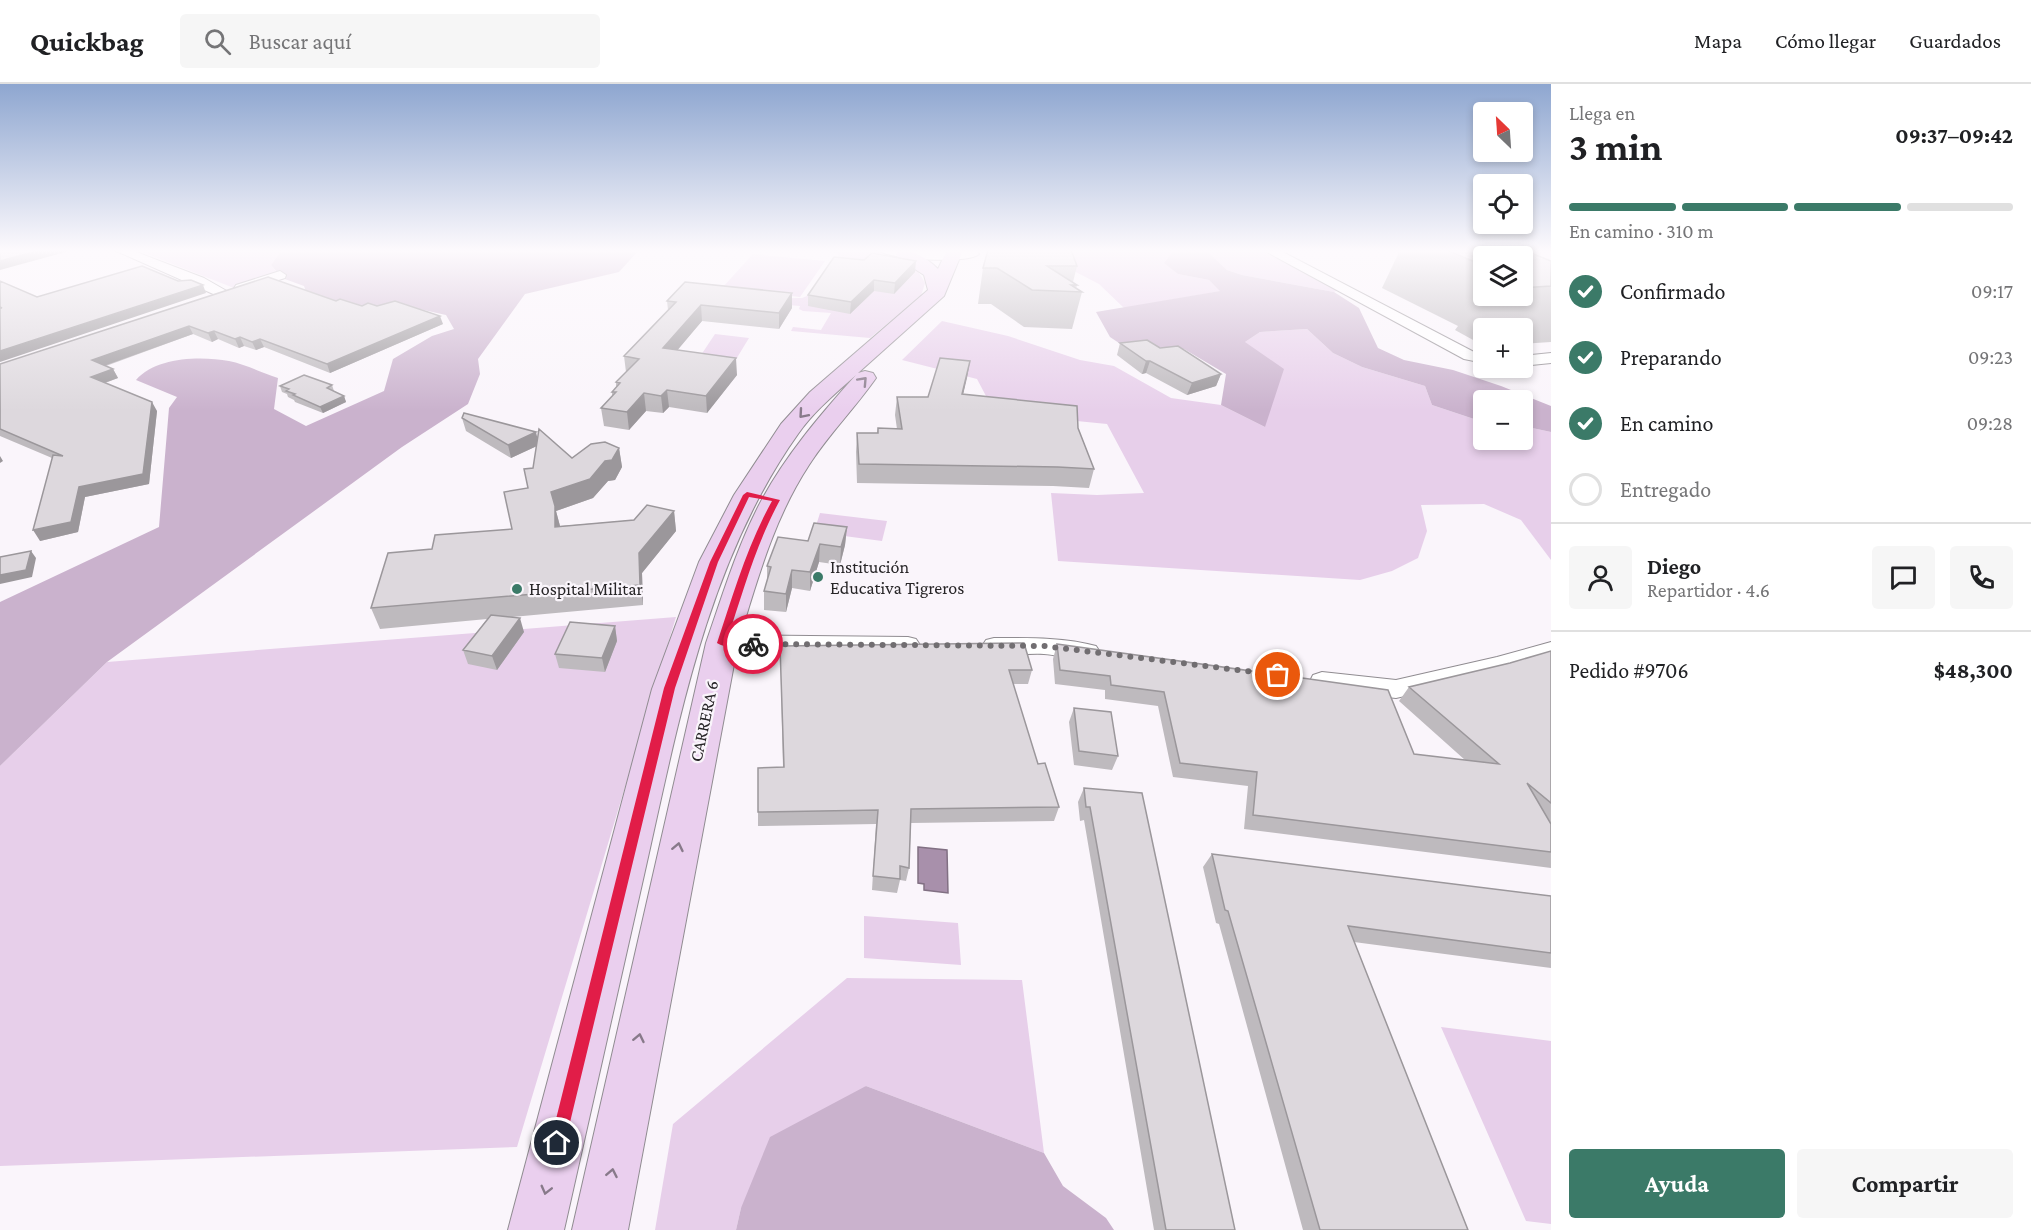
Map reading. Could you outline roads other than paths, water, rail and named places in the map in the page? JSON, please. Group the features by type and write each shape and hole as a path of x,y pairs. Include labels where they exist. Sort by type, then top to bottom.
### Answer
{"main road":[{"name":"CARRERA 6","path":"600,1230 722,643 749,559 763,524 761,497 870,374 929,303"},
{"path":"536,1230 669,688 714,562 761,497"}],"street":[{"path":"1372,303 1473,355"},
{"path":"1533,360 1551,358"},
{"path":"722,643 927,645"},
{"path":"974,646 1044,646 1114,655"},
{"path":"1301,678 1396,689 1497,666 1551,650"}],"place":[{"name":"Institución Educativa Tigreros","path":"818,577"},
{"name":"Hospital Militar","path":"517,589"}]}
